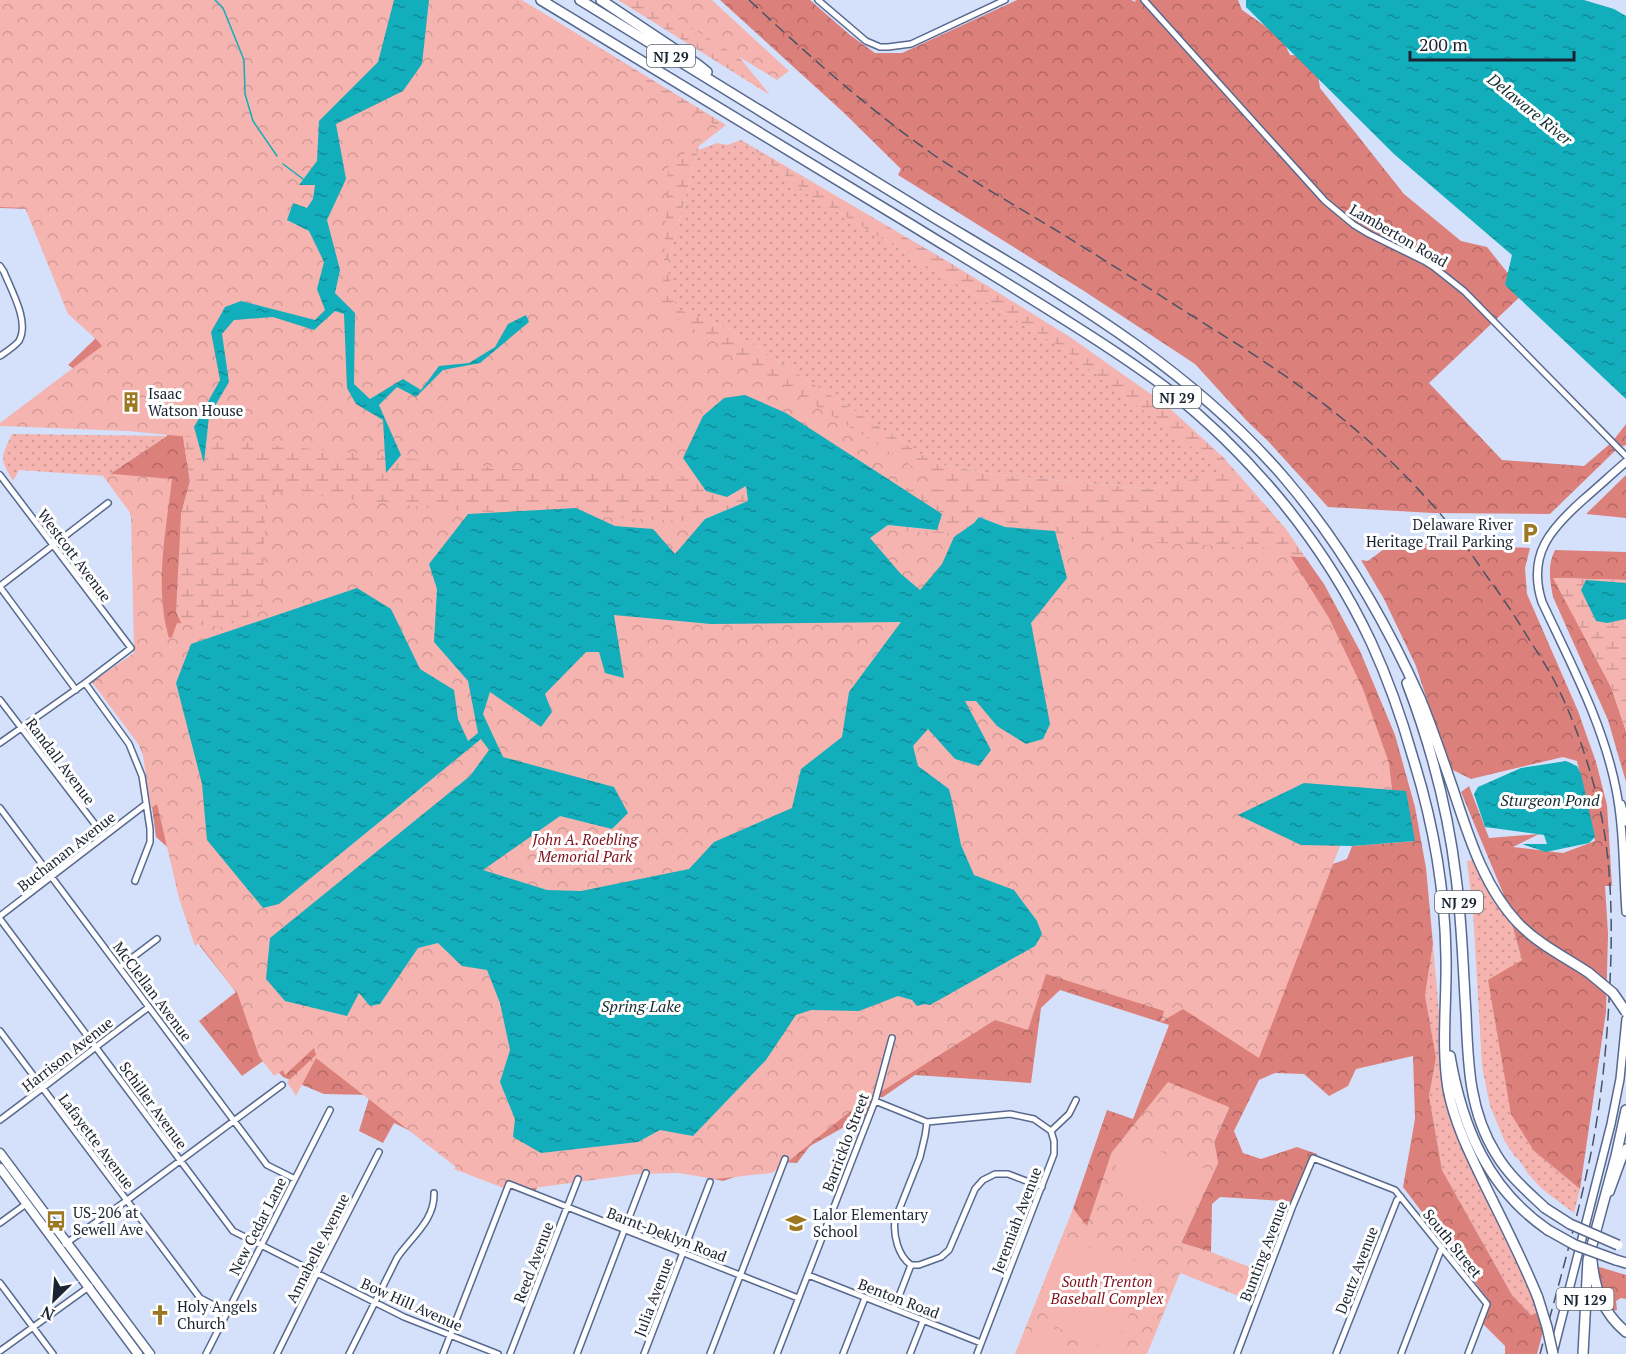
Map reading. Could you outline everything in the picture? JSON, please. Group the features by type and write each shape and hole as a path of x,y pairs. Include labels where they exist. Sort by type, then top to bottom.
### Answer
{"highway":[{"path":"533,0 685,87"},
{"name":"NJ 29","path":"541,0 1036,302 1136,366 1205,421 1275,494 1320,554 1347,597 1371,642 1403,727 1425,801 1440,875 1445,932 1447,1035 1457,1092 1469,1131 1486,1165 1507,1193 1529,1215 1548,1230 1575,1245 1626,1263"},
{"name":"NJ 29","path":"580,0 1047,286 1146,352 1226,417 1272,463 1320,524 1362,589 1386,634 1416,707 1434,763 1448,820 1460,910 1469,1075 1477,1113 1488,1140 1504,1167 1545,1208 1570,1224 1622,1246"},
{"path":"601,0 697,64 729,92"},
{"path":"1362,589 1392,640 1419,696 1431,724 1467,831 1498,897 1514,919 1532,936 1589,973 1613,993 1626,1012"},
{"path":"1446,997 1445,1067 1457,1122 1463,1140 1538,1298 1553,1354"},
{"path":"1597,1231 1626,1110"},
{"name":"NJ 129","path":"1583,1354 1587,1270 1597,1231"},
{"path":"1592,1245 1597,1293 1609,1315 1626,1332"}],"main road":[{"path":"0,1154 63,1246 150,1354"},
{"path":"0,1168 26,1204 63,1246"},
{"path":"92,1284 138,1354"}],"street":[{"path":"818,0 866,41 888,48 911,44 1005,0"},
{"name":"Lamberton Road","path":"1144,0 1325,201 1354,225 1424,261 1457,284 1626,456"},
{"path":"0,266 21,316 23,327 18,342 0,356"},
{"path":"1626,462 1557,524 1540,552 1537,571 1542,602 1590,706 1608,757 1626,822"},
{"name":"Westcott Avenue","path":"0,475 131,648 85,683"},
{"path":"76,690 0,587 108,503"},
{"path":"0,743 85,683 132,750 142,776 150,842 135,881"},
{"name":"Randall Avenue","path":"0,700 104,836"},
{"path":"1616,791 1626,912"},
{"name":"Buchanan Avenue","path":"0,917 146,804"},
{"name":"McClellan Avenue","path":"0,808 267,1165 295,1179"},
{"name":"Schiller Avenue","path":"0,917 233,1231 316,1273"},
{"path":"120,967 157,939"},
{"name":"Harrison Avenue","path":"0,1120 149,1006"},
{"name":"NJ 129","path":"1553,1354 1611,1124 1620,1078 1626,1019"},
{"name":"Lafayette Avenue","path":"0,1032 200,1298 227,1312"},
{"name":"Barricklo Street","path":"777,1354 875,1101 892,1038"},
{"path":"63,1246 282,1085"},
{"path":"875,1101 927,1122 1010,1114 1034,1119 1051,1131 1069,1114 1076,1100"},
{"name":"New Cedar Lane","path":"206,1354 330,1110"},
{"path":"927,1122 922,1150 894,1227 896,1240 906,1261 912,1265 919,1265 941,1257 949,1250 975,1189 983,1180 1002,1173 1042,1187"},
{"name":"Jeremiah Avenue","path":"977,1354 1054,1154 1051,1131"},
{"name":"NJ 129","path":"1597,1231 1626,1148"},
{"name":"Annabelle Avenue","path":"277,1354 379,1152"},
{"name":"Bunting Avenue","path":"1237,1354 1313,1158 1395,1190 1401,1197"},
{"path":"710,1354 785,1159"},
{"path":"577,1354 646,1173"},
{"name":"Reed Avenue","path":"510,1354 578,1179"},
{"name":"Julia Avenue","path":"644,1354 710,1182"},
{"name":"Barnt-Deklyn Road","path":"451,1335 509,1185 798,1299"},
{"path":"350,1354 397,1258 426,1223 434,1203 434,1193"},
{"name":"South Street","path":"1401,1197 1487,1304 1468,1354"},
{"name":"Deutz Avenue","path":"1336,1354 1397,1200 1401,1197"},
{"path":"0,1223 26,1204"},
{"path":"1401,1354 1442,1247"},
{"path":"894,1309 912,1265"},
{"name":"Bow Hill Avenue","path":"316,1273 404,1317 498,1354"},
{"name":"Benton Road","path":"807,1275 981,1343"},
{"path":"0,1283 53,1354"},
{"path":"0,1351 92,1284"},
{"path":"843,1354 865,1298"},
{"path":"910,1354 923,1321"},
{"path":"443,1354 451,1335"}],"green space":[{"path":"0,0 215,376 183,437 190,481 181,515 766,1060 1347,859 1352,846 1415,841 1304,783 1310,594 1058,541 1305,557 1324,584 1360,651 1395,735 1415,807 1426,868 1433,944 1425,995 1436,1058 1429,1096 1442,1170 1512,1295 1531,1315 1539,1312 1544,1328 1537,1354 1505,1354 1505,1346 1481,1322 1490,1302 1403,1187 1415,1119 1413,1056 1356,1069 1348,1086 1329,1096 1304,1074 1275,1073 1259,1080 1234,1131 1243,1153 1261,1159 1297,1147 1317,1154 1298,1202 1220,1197 1212,1204 1211,1252 1181,1243 1218,1163 1214,1142 1229,1108 1112,1152 1087,1227 1073,1209 1107,1110 1133,1119 1169,1025 1060,990 1041,1008 1031,1083 915,1075 883,1097 875,1099 865,1119 846,1126 810,1146 797,1163 778,1162 723,1181 677,1171 542,1177 535,1192 394,1123 383,1143 359,1131 370,1095 324,1094 283,1077 266,1059 242,1076 199,1021 236,992 200,946 173,852 156,837 146,762 136,737 140,546 128,506 107,476 167,436 170,404 83,375 68,365 95,339 30,209 0,208"},
{"path":"0,0 513,0 719,127 668,167 662,309 950,490 515,469 128,431 0,426 0,423 102,346 68,314 25,208 0,207"},
{"path":"429,0 522,0 726,125 699,146 667,267 677,309 729,329 936,464 999,475 1152,489 1224,472 1059,346 808,194 741,140 952,264 1070,337 1164,403 1224,458 1286,529 1305,557 1058,541 1025,530 1005,527 979,517 921,590 870,538 888,525 937,530 746,485 748,501 705,519 675,554 429,564 191,644 176,612 181,515 190,481 183,437 215,376 194,427 204,460 209,416 383,420 386,471"},
{"path":"618,0 693,0 770,95"},
{"path":"646,0 712,0 789,71 777,80"},
{"path":"720,0 810,0 850,35 875,53 902,53 1017,0 1131,0 1136,2 1135,0 1238,0 1242,10 1281,37 1290,55 1315,56 1320,88 1404,194 1461,241 1487,247 1507,272 1528,272 1525,292 1429,383 1502,460 1584,466 1612,442 1626,424 1626,445 1618,448 1550,514 1433,513 1328,507 1195,364 1084,291 898,175 901,169 843,112"},
{"path":"741,140 808,194 1059,346 1225,472 1152,489 999,475 936,464 729,329 676,309 667,267 698,150 717,143 727,145"},
{"path":"12,434 167,436 107,476 19,470 13,481 3,459"},
{"name":"John A. Roebling Memorial Park","path":"101,473 172,479 164,539 162,579 162,599 169,638 172,637 177,623 224,627 262,611 266,490 448,510 1286,549 1329,618 1363,689 1389,763 1394,806 1356,804 1259,1058 1183,1009 1161,1022 1164,1011 1046,974 1028,1030 995,1020 884,1090 868,1097 772,1173 716,1179 678,1173 638,1174 511,1191 454,1169 456,1167 316,1058 296,1096 287,1082 316,1055 314,1048 285,1075 283,1070 274,1076 259,1056 238,995 199,943 195,946 179,898 157,804 151,808 142,749 92,682 134,653 131,514"},
{"path":"1626,475 1626,518 1586,514"},
{"path":"1392,543 1530,548 1525,568 1527,594 1578,711 1596,762 1607,805 1612,886 1605,886 1608,933 1606,1012 1580,1189 1534,1151 1511,1114 1488,980 1522,960 1503,893 1461,792 1469,786 1489,838 1539,834 1513,847 1563,853 1595,841 1577,761 1563,757 1471,779 1449,768 1416,666 1384,599 1361,560 1368,561"},
{"path":"1555,550 1626,552 1626,580 1554,578 1611,687 1626,731 1626,782 1608,720 1553,597 1550,567"},
{"path":"1553,578 1626,580 1626,731 1611,687"},
{"path":"1472,860 1510,919 1522,960 1534,1151 1580,1189 1574,1213 1542,1189 1529,1175 1505,1142 1490,1106 1482,1066 1473,911 1467,861"},
{"path":"1433,944 1445,1081 1482,1177 1498,1197 1492,1209 1539,1312 1531,1315 1512,1295 1442,1170 1429,1096 1436,1058 1425,995"},
{"name":"South Trenton Baseball Complex","path":"1168,1082 1229,1107 1214,1142 1218,1163 1181,1243 1270,1275 1259,1304 1180,1273 1147,1354 1015,1354 1073,1209 1087,1226 1112,1152"},
{"path":"1127,1138 1210,1171 1192,1216 1109,1183"},
{"path":"1062,1239 1148,1264 1150,1271 1113,1350 1065,1331 1046,1316 1042,1305 1042,1291"},
{"path":"1596,1266 1626,1275 1626,1299 1621,1298 1616,1301 1617,1310 1611,1311 1602,1294"},
{"path":"1034,1320 1046,1323 1056,1331 1062,1341 1064,1354 1031,1354 1029,1351"}],"water":[{"path":"394,0 429,0 422,64 403,91 336,124 346,179 327,220 340,270 335,293 355,313 354,384 370,399 403,379 421,390 439,366 469,363 495,347 508,324 526,315 529,322 480,363 443,370 416,397 397,387 379,405 401,455 386,473 383,420 356,404 347,388 344,314 335,311 314,330 273,317 234,320 222,334 229,382 209,416 204,463 194,427 220,380 211,332 225,307 241,301 315,320 325,310 317,289 324,262 309,231 287,220 293,203 307,208 313,199 315,185 299,185 317,161 319,121 378,62"},
{"name":"Delaware River","path":"1246,0 1584,0 1614,9 1626,16 1626,399 1505,285 1512,255 1394,154 1246,7"},
{"name":"Spring Lake","path":"745,395 786,413 942,514 937,530 888,525 870,538 900,573 920,590 942,564 954,537 979,517 1005,527 1055,531 1067,578 1031,623 1050,724 1043,739 1026,744 997,726 976,701 965,701 991,750 979,766 955,759 928,729 913,746 918,766 949,789 961,845 974,875 1014,890 1037,921 1042,934 1035,946 930,1005 917,1006 912,1000 898,996 859,1011 811,1010 796,1015 766,1060 693,1136 660,1130 638,1142 541,1153 513,1137 515,1119 500,1082 510,1050 500,1003 487,970 462,966 438,943 418,948 380,1004 370,1006 359,993 347,1016 285,1001 266,979 270,938 470,776 489,750 481,739 279,904 263,908 207,840 202,784 176,683 191,644 357,588 391,609 420,669 454,690 458,719 468,741 478,733 468,681 434,642 437,589 429,564 468,514 576,508 615,526 653,529 675,554 705,519 748,501 746,486 727,497 706,491 683,458 703,416 724,398","holes":["614,615 711,624 901,622 849,692 842,737 801,769 792,808 714,842 689,869 581,891 547,890 483,870 560,816 612,829 628,813 614,787 503,757 483,714 490,692 541,727 552,712 545,694 586,652 599,652 605,673 624,678"]},
{"path":"1586,580 1626,583 1626,619 1607,623 1596,621 1581,590"},
{"name":"Sturgeon Pond","path":"1566,761 1577,766 1581,774 1595,837 1589,843 1546,852 1522,844 1547,844 1544,835 1485,827 1474,794 1478,787 1521,768"},
{"path":"1304,783 1406,791 1415,841 1352,846 1301,845 1238,815"}],"waterway":[{"path":"215,0 223,8 244,60 245,94 253,121 277,156"},
{"path":"283,164 303,179"}],"railway":[{"path":"749,0 837,80 931,153 1253,354 1347,422 1413,483 1452,528 1505,602 1547,667 1578,734 1600,809 1609,872 1611,934 1603,1076 1592,1148 1568,1252 1540,1354"}],"place":[{"name":"Isaac Watson House","path":"131,402"},
{"name":"Delaware River Heritage Trail Parking","path":"1530,533"},
{"name":"US-206 at Sewell Ave","path":"56,1221"},
{"name":"Lalor Elementary School","path":"796,1223"},
{"name":"Holy Angels Church","path":"160,1315"}]}
